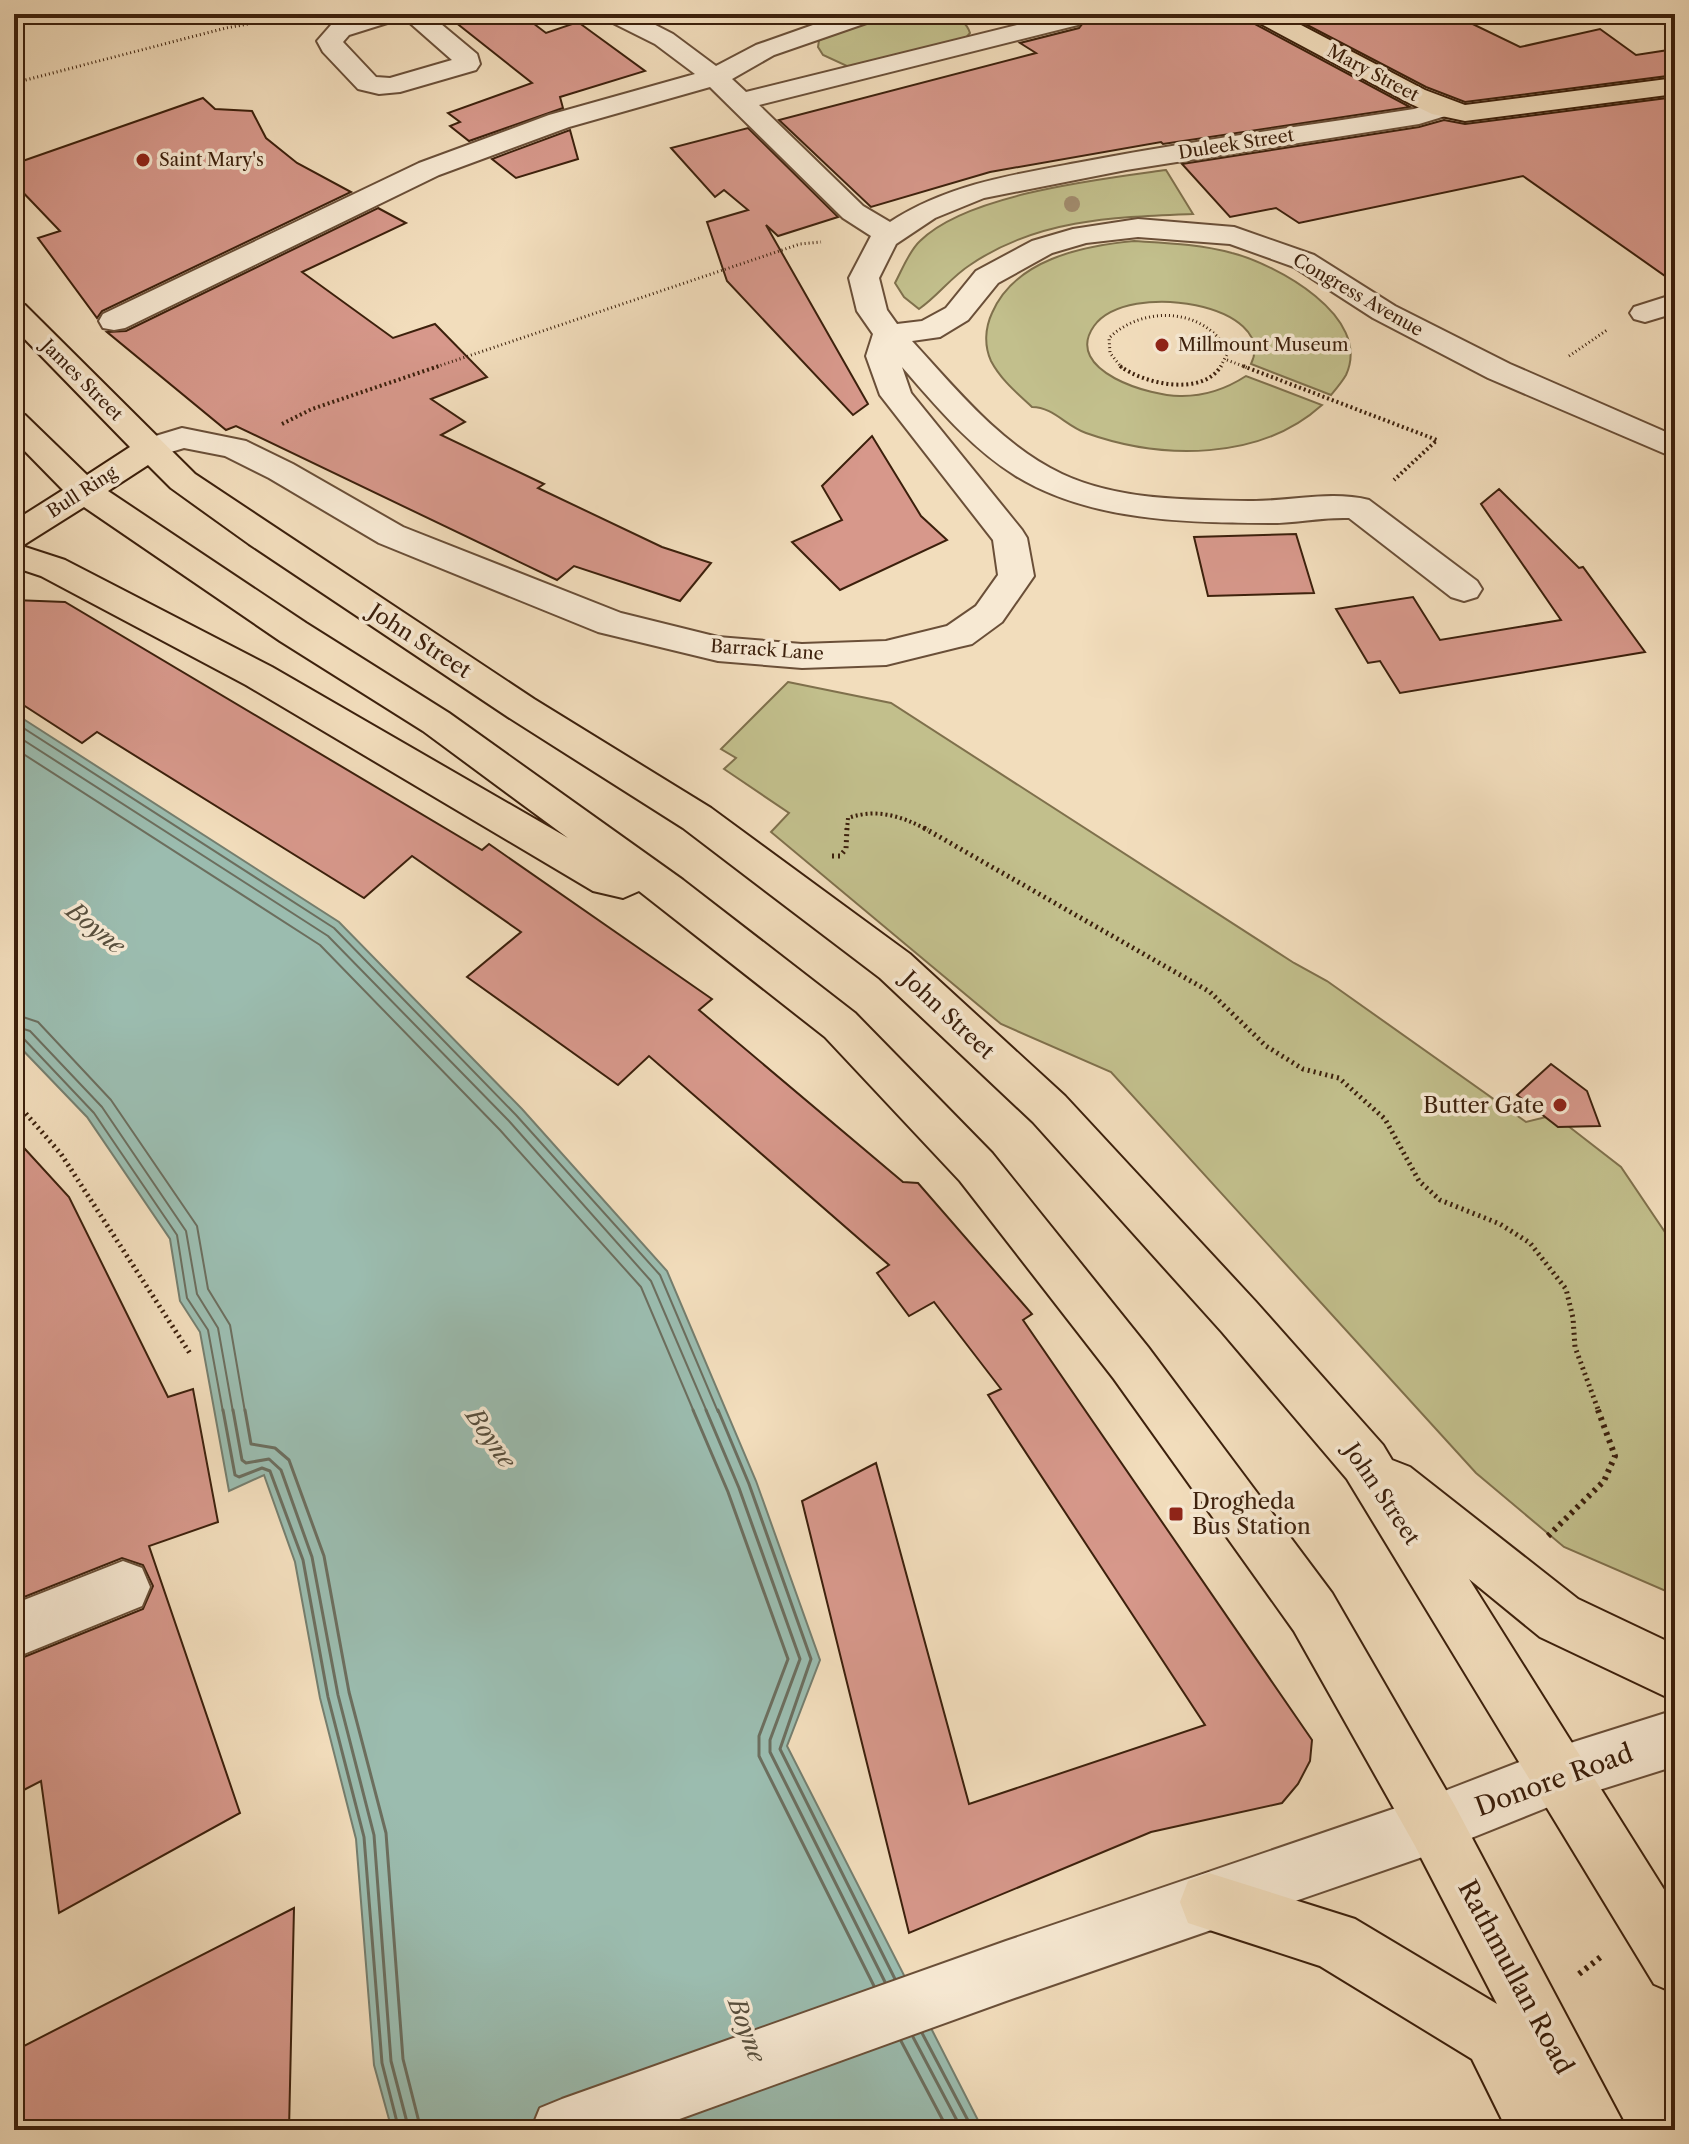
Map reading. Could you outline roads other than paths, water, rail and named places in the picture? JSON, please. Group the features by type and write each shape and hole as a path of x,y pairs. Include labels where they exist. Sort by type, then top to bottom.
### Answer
{"main road":[{"name":"Mary Street","path":"1261,14 1442,108"},
{"name":"Duleek Street","path":"1442,108 1465,113 1493,111 1675,86"},
{"name":"James Street","path":"14,311 151,448"},
{"path":"14,422 83,490 293,632 436,722 669,891 840,1025 976,1167 1131,1363 1313,1612 1434,1824"},
{"name":"Bull Ring","path":"14,537 151,448"},
{"name":"John Street","path":"151,448 183,481 261,536 521,708 697,818 895,966 1049,1109 1239,1317 1365,1462 1561,1774"},
{"path":"14,555 53,568 259,676 607,880 669,891"},
{"path":"1365,1462 1559,1618 1675,1674"},
{"path":"1561,1774 1675,1963"},
{"name":"Rathmullan Road","path":"1434,1824 1596,2130"},
{"path":"1209,1902 1334,1940 1494,2037 1540,2130"}],"street":[{"path":"391,14 340,30 330,41 332,47 367,83 391,86 467,64 468,60 414,14"},
{"path":"614,14 664,39 715,77 853,212 890,235"},
{"path":"114,321 429,169 559,121 715,77 765,50 869,14"},
{"path":"740,102 1069,20"},
{"path":"980,22 1005,38"},
{"name":"Duleek Street","path":"881,322 864,278 884,239 925,212 989,188 1126,162 1419,116 1442,108"},
{"name":"Congress Avenue","path":"881,322 929,330 957,314 987,277 1042,247 1083,235 1138,228 1198,230 1234,236 1304,261 1384,312 1537,388 1675,448"},
{"path":"1645,313 1675,303"},
{"path":"881,322 955,407 996,446 1049,481 1093,497 1165,506 1274,512 1359,508 1464,589"},
{"name":"Barrack Lane","path":"151,448 182,438 234,448 281,471 391,535 611,623 718,649 802,656 886,653 959,635 989,614 1016,576 1010,538 896,395 882,356 881,322"},
{"path":"14,1631 123,1587"},
{"name":"Donore Road","path":"562,2130 1006,1971 1434,1824 1561,1774 1675,1738"}],"water":[{"name":"Boyne","path":"14,713 339,922 522,1109 667,1271 756,1481 820,1660 787,1746 983,2130 392,2130 374,2065 356,1839 320,1698 295,1562 264,1475 229,1491 200,1332 180,1301 170,1239 87,1117 14,1041"}],"place":[{"name":"Saint Mary's","path":"143,160"},
{"name":"Millmount Museum","path":"1162,345"},
{"name":"Butter Gate","path":"1560,1105"},
{"name":"Drogheda Bus Station","path":"1176,1514"}]}
